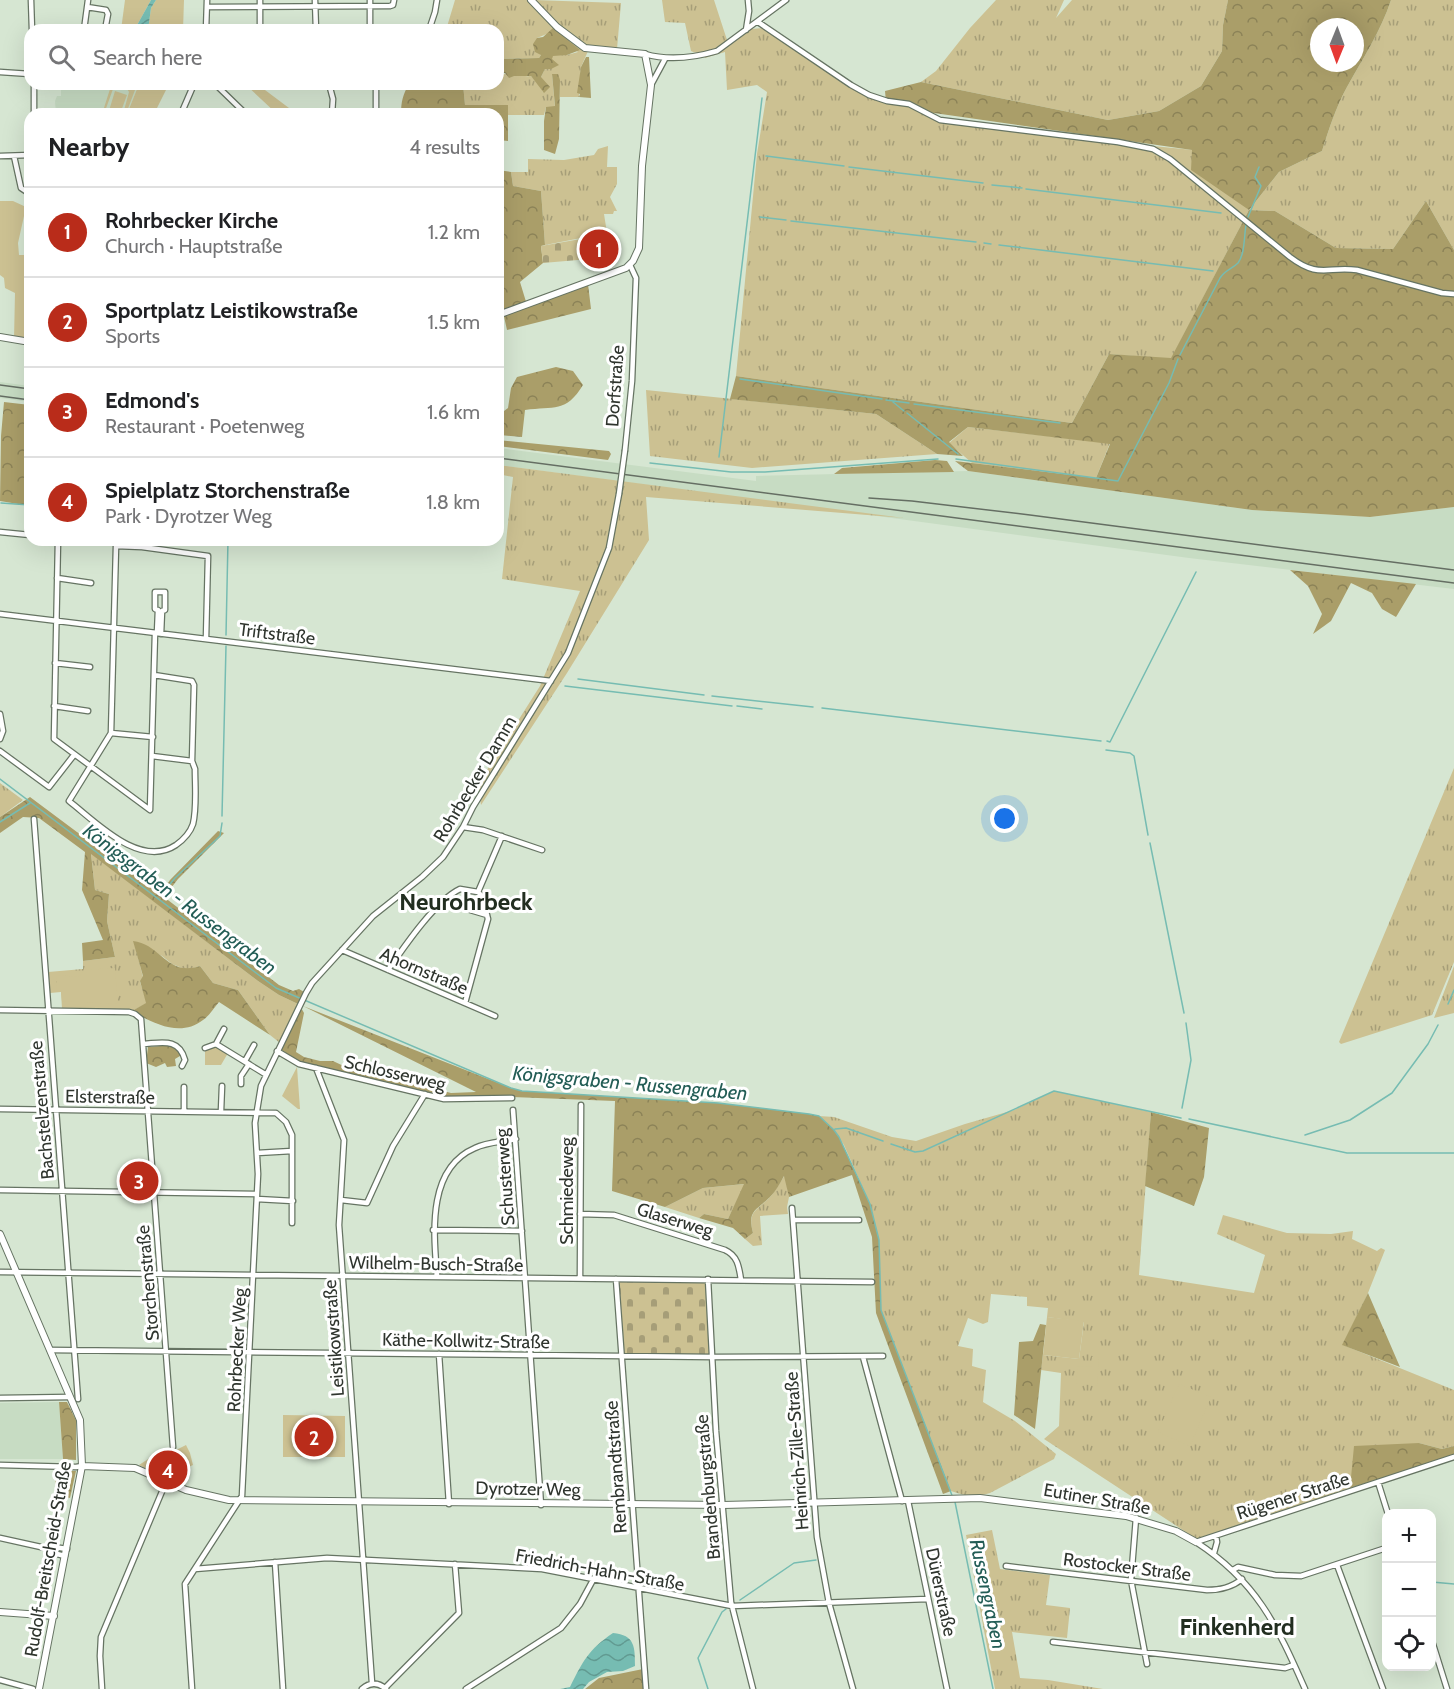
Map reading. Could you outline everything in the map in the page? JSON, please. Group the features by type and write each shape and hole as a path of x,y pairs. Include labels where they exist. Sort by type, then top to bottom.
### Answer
{"street":[{"path":"31,0 32,24"},
{"path":"85,24 88,0"},
{"path":"206,24 207,0"},
{"path":"260,0 260,24"},
{"path":"315,0 316,24"},
{"path":"207,7 315,7 370,3 390,6 394,0"},
{"path":"431,24 437,0"},
{"path":"531,0 556,27 585,48 645,54 665,59 704,55 717,51 786,0"},
{"path":"746,30 748,0"},
{"path":"370,3 370,24"},
{"path":"87,7 106,10 108,14 106,24"},
{"path":"758,22 850,85 887,101 909,104 940,120 1118,142 1153,149 1170,159 1290,257 1310,269 1318,271 1357,270 1442,293 1454,294"},
{"name":"Dorfstraße","path":"551,681 571,646 606,557 615,526 631,390 636,278 630,265 639,248 642,166 651,85 645,54"},
{"path":"651,85 665,59"},
{"path":"0,72 24,74"},
{"path":"34,90 34,108"},
{"path":"184,108 191,90"},
{"path":"221,90 239,108"},
{"path":"331,90 332,108"},
{"path":"376,90 376,108"},
{"path":"0,156 24,155"},
{"path":"14,156 21,188 24,190"},
{"path":"504,313 630,265"},
{"path":"0,337 24,341"},
{"path":"0,532 24,534"},
{"path":"58,546 54,740 150,810 154,675 160,610"},
{"path":"154,675 192,681 194,684 192,761 195,769 193,824 185,838 169,849 153,852 135,849 69,801 111,734 116,546 142,547 208,556 206,639"},
{"path":"57,578 91,583"},
{"name":"Triftstraße","path":"0,614 551,681"},
{"path":"55,663 90,667"},
{"name":"Rohrbecker Damm","path":"278,1050 312,983 374,916 443,857 551,681"},
{"path":"54,706 88,711"},
{"path":"0,714 3,731 0,740"},
{"path":"111,734 153,737"},
{"path":"0,751 49,787 74,755"},
{"path":"152,756 192,761"},
{"name":"Bachstelzenstraße","path":"34,819 78,1399"},
{"path":"463,827 502,836 543,850"},
{"path":"478,892 502,836"},
{"path":"388,970 416,931 443,902 460,890 478,892 482,896 488,919 465,1003"},
{"path":"443,902 487,915"},
{"name":"Ahornstraße","path":"342,950 495,1016"},
{"path":"0,1010 48,1011"},
{"name":"Storchenstraße","path":"48,1011 129,1012 141,1019 173,1447"},
{"path":"205,1047 214,1045 224,1029"},
{"path":"205,1041 265,1074"},
{"path":"143,1044 168,1043 177,1046 181,1049 185,1060 182,1066"},
{"path":"241,1084 241,1076 255,1045"},
{"name":"Schlosserweg","path":"278,1050 299,1064 444,1099 512,1098"},
{"name":"Rohrbecker Weg","path":"240,1501 254,1276 257,1153 254,1135 261,1086 278,1050"},
{"name":"Leistikowstraße","path":"316,1068 344,1140 339,1225 372,1683"},
{"path":"221,1112 222,1086"},
{"path":"184,1087 184,1111"},
{"path":"341,1200 367,1203 393,1146 425,1094"},
{"name":"Schmiedeweg","path":"580,1278 581,1105"},
{"name":"Elsterstraße","path":"0,1109 276,1113 286,1122 292,1135 292,1223"},
{"name":"Schusterweg","path":"513,1110 541,1504"},
{"path":"436,1277 433,1230 442,1183 456,1162 476,1148 516,1139"},
{"path":"257,1153 292,1151"},
{"path":"0,1190 154,1193 257,1197 293,1201"},
{"name":"Heinrich-Zille-Straße","path":"792,1208 817,1537 829,1603 853,1689"},
{"name":"Glaserweg","path":"580,1214 614,1215 725,1250 738,1262 741,1280"},
{"path":"793,1220 859,1220"},
{"path":"433,1230 522,1231"},
{"name":"Rudolf-Breitscheid-Straße","path":"0,1234 80,1420 82,1466 39,1689"},
{"name":"Wilhelm-Busch-Straße","path":"0,1272 872,1282"},
{"name":"Rembrandtstraße","path":"615,1278 646,1689"},
{"name":"Brandenburgstraße","path":"708,1280 716,1431 732,1606 753,1689"},
{"name":"Käthe-Kollwitz-Straße","path":"50,1350 803,1358 883,1356"},
{"path":"439,1354 449,1504"},
{"name":"Dürerstraße","path":"863,1356 905,1501 947,1689"},
{"path":"0,1398 70,1397"},
{"name":"Rügener Straße","path":"1196,1542 1454,1457"},
{"path":"0,1465 82,1466"},
{"name":"Dyrotzer Weg","path":"82,1466 135,1468 199,1495 240,1501 723,1505 980,1498"},
{"path":"102,1689 101,1637 166,1482"},
{"path":"1378,1482 1386,1509"},
{"name":"Eutiner Straße","path":"980,1498 1066,1507 1136,1518 1176,1531 1196,1542 1233,1570 1265,1607 1305,1689"},
{"path":"192,1689 185,1584 240,1501"},
{"path":"1136,1518 1131,1580 1147,1664"},
{"path":"1214,1554 1218,1542 1216,1536"},
{"path":"0,1538 50,1549 54,1547 66,1553"},
{"path":"1233,1570 1238,1567 1294,1576 1337,1565 1382,1549"},
{"name":"Friedrich-Hahn-Straße","path":"195,1569 327,1558 542,1569 732,1606 928,1599"},
{"path":"275,1562 284,1689"},
{"path":"362,1689 372,1683 385,1688 459,1613 456,1564"},
{"path":"1337,1565 1383,1689"},
{"name":"Rostocker Straße","path":"1006,1566 1218,1590 1235,1585 1242,1579"},
{"path":"466,1689 561,1628 580,1604 593,1580"},
{"path":"0,1612 54,1616"},
{"path":"1053,1642 1285,1668 1294,1665"},
{"path":"1436,1655 1448,1689"},
{"path":"0,1680 33,1689"}],"shaded area":[{"path":"61,90 137,90 129,108 56,108 57,96 61,96"},
{"path":"0,382 24,385 24,401 0,398"},
{"path":"504,449 756,481 756,476 968,471 1252,510 1370,517 1454,507 1454,589 1189,558 504,466"},
{"path":"59,1402 63,1459 0,1459 0,1403"}],"green space":[{"path":"125,0 151,0 138,24 122,24"},
{"path":"156,0 184,0 183,24 149,24 151,8"},
{"path":"455,0 528,0 563,35 588,51 581,67 579,97 560,97 560,80 552,74 555,107 546,107 544,115 508,115 508,105 465,105 464,90 504,90 504,74 531,76 542,88 543,93 541,77 545,69 551,69 552,55 578,52 549,33 537,38 541,55 539,58 504,59 504,24 448,24"},
{"path":"534,0 621,3 617,49 586,46 559,27"},
{"path":"662,0 714,0 727,40 710,51 696,53 691,51 685,23 665,22"},
{"path":"996,0 1064,0 1056,18 1072,0 1228,0 1223,25 1222,51 1201,86 1159,111 1108,120 921,82 936,71"},
{"path":"1228,0 1391,0 1377,34 1364,57 1364,18 1310,18 1310,72 1355,72 1339,102 1322,151 1279,172 1249,210 1191,170 1192,150 927,112 910,106 886,102 885,91 921,82 1108,120 1159,111 1201,86 1222,51 1223,25"},
{"path":"1391,0 1454,0 1454,250 1426,201 1393,249 1336,248 1275,211 1249,210 1279,172 1322,151 1339,102 1355,72 1364,72 1364,57 1377,34"},
{"path":"553,28 580,50 567,55 553,56 552,59 559,65 545,69 541,77 550,87 544,93 531,76 509,78 504,73 504,59 539,58 541,55 535,52 533,44 537,38 543,37"},
{"path":"763,28 870,98 910,106 937,120 1043,135 1193,150 1249,210 1171,359 1109,354 1072,423 736,376 757,154 767,92 757,85 727,90 725,52 705,58 704,56 723,50 751,29"},
{"path":"586,57 589,57 591,98 579,97 580,94 577,93 581,67"},
{"path":"552,74 558,74 560,80 559,139 555,154 544,150 546,107 555,106"},
{"path":"110,90 113,90 106,108 104,108"},
{"path":"128,90 135,90 128,108 125,108"},
{"path":"137,90 166,90 157,108 129,108"},
{"path":"251,90 265,90 289,108 271,108"},
{"path":"464,90 465,105 508,105 508,141 504,141 504,108 401,108 405,91"},
{"path":"115,91 127,95 122,108 110,108"},
{"path":"608,146 607,167 617,167 617,184 610,197 617,211 613,214 604,214 607,233 545,245 541,191 513,186 511,172 528,172 528,159 564,160 594,155 598,149"},
{"path":"504,171 511,172 513,186 541,191 545,245 541,246 543,263 520,282 527,305 588,284 591,309 507,330 504,316"},
{"path":"0,201 13,201 24,206 18,243 19,255 24,255 24,341 14,339 15,293 5,288 4,278 0,275"},
{"path":"1426,201 1454,250 1454,507 1370,517 1252,510 968,471 955,461 1096,478 1110,444 968,427 949,442 963,456 937,454 876,414 730,399 736,376 1072,423 1109,354 1171,358 1249,210 1275,211 1336,248 1393,249"},
{"path":"586,238 593,261 589,259 543,263 541,246"},
{"path":"556,367 573,371 583,385 577,394 565,404 552,408 525,410 522,437 504,435 504,411 508,408 511,388 517,377"},
{"path":"646,390 876,414 937,454 752,468 650,456"},
{"path":"4,402 24,404 24,505 0,501"},
{"path":"968,427 1110,443 1096,478 972,463 949,443"},
{"path":"504,441 609,451 611,454 608,460 504,447"},
{"path":"947,461 954,472 834,474 842,468"},
{"path":"504,466 904,518 646,497 649,540 567,673 481,805 478,784 540,686 580,591 502,579 513,477 504,475"},
{"path":"1290,570 1416,584 1396,617 1382,609 1372,593 1351,583 1331,621 1313,634 1322,614 1308,586"},
{"path":"1454,768 1454,962 1432,1015 1341,1044 1339,1042"},
{"path":"0,783 23,800 0,817"},
{"path":"30,797 160,894 170,880 218,831 224,833 178,879 164,897 279,985 293,991 299,989 304,992 299,1004 304,1013 296,1052 304,1057 333,1061 350,1069 376,1073 451,1093 476,1092 303,1006 522,1091 718,1103 819,1116 839,1137 870,1204 879,1240 881,1310 951,1491 943,1494 876,1313 872,1237 852,1175 789,1197 784,1176 772,1195 752,1215 753,1233 745,1239 733,1228 699,1218 704,1214 728,1219 744,1184 703,1188 665,1207 612,1191 615,1101 447,1097 299,1062 279,1048 298,1004 258,981 91,854 95,890 109,894 107,921 115,957 83,961 82,943 103,940 82,890 85,852 39,818 23,817 0,833 0,817"},
{"path":"91,853 258,981 298,1004 280,1043 270,1035 238,990 213,983 200,966 187,970 134,942 143,977 140,982 147,1003 132,1011 62,1009 61,992 50,993 48,972 83,969 83,961 115,957 107,921 109,894 95,890"},
{"path":"133,941 143,943 172,964 180,967 200,966 213,983 238,990 270,1035 219,1002 205,1018 185,1028 167,1027 132,1011 146,1003 140,981 143,976"},
{"path":"1454,966 1454,1013 1434,1018"},
{"path":"115,968 118,1004 62,1001 61,992 57,992 56,975 79,977 84,970"},
{"path":"172,1045 181,1050 180,1056 175,1059 176,1066 167,1067 165,1063 156,1067 146,1063 148,1047"},
{"path":"215,1046 228,1053 221,1065 205,1065 205,1048"},
{"path":"297,1067 300,1109 282,1096"},
{"path":"1054,1091 1151,1112 1139,1275 1254,1293 1265,1255 1217,1234 1223,1215 1287,1233 1331,1234 1353,1231 1352,1239 1377,1251 1381,1248 1385,1250 1368,1293 1343,1345 1454,1390 1454,1446 1442,1449 1419,1443 1350,1488 1198,1540 1044,1439 1059,1426 1061,1373 1041,1370 1043,1355 1079,1359 1084,1322 1047,1317 1048,1308 1027,1306 1027,1297 991,1294 988,1322 983,1324 968,1318 958,1346 973,1349 972,1366 986,1370 983,1402 1015,1421 1056,1454 1054,1459 990,1493 970,1496 951,1491 881,1310 879,1240 870,1204 844,1145 834,1130 819,1116 834,1117 892,1137 916,1141 1014,1110"},
{"path":"1151,1112 1209,1128 1204,1177 1194,1206 1145,1186"},
{"path":"785,1175 789,1197 788,1214 760,1216 762,1245 753,1246 745,1239 753,1233 752,1215 771,1196"},
{"path":"745,1184 728,1219 704,1214 699,1218 665,1207 703,1188"},
{"path":"617,1279 705,1280 711,1355 622,1355"},
{"path":"1368,1293 1400,1367 1342,1345"},
{"path":"1047,1317 1084,1321 1079,1359 1043,1355"},
{"path":"1040,1324 1046,1325 1035,1429 1014,1415 1019,1342 1033,1341"},
{"path":"1092,1357 1099,1357 1097,1386 1076,1383 1078,1366 1091,1367"},
{"path":"1179,1384 1211,1397 1190,1446 1158,1432"},
{"path":"59,1402 67,1402 76,1420 76,1460 63,1459"},
{"path":"283,1415 345,1416 345,1457 283,1457"},
{"path":"1419,1443 1442,1449 1454,1446 1454,1456 1350,1488 1354,1446"},
{"path":"186,1445 193,1465 175,1473 171,1481 139,1465 165,1448 174,1451"},
{"path":"56,1471 76,1471 70,1498 55,1494"},
{"path":"992,1530 1000,1569 1050,1575 1046,1605 1070,1608 1067,1638 1012,1632 1020,1678 1103,1689 995,1689 966,1535"},
{"path":"643,1669 645,1689 585,1689 599,1678"}],"water":[{"path":"151,0 156,0 151,8 149,24 138,24"},
{"path":"613,1633 630,1639 635,1653 635,1666 623,1671 607,1672 589,1682 583,1689 560,1689 570,1687 587,1657"}],"waterway":[{"path":"719,457 762,98"},
{"path":"766,156 844,166"},
{"path":"849,167 983,183"},
{"path":"1248,217 1261,186 1255,177 1259,167"},
{"path":"992,185 1022,188"},
{"path":"1026,189 1221,213"},
{"path":"760,217 786,220"},
{"path":"791,221 976,242"},
{"path":"1180,355 1220,278 1238,263 1243,250 1246,225"},
{"path":"984,243 991,244"},
{"path":"999,245 1213,271"},
{"path":"956,459 1118,481 1169,383 1178,359"},
{"path":"740,379 882,399"},
{"path":"886,400 909,403"},
{"path":"893,402 904,411"},
{"path":"914,404 1060,423"},
{"path":"907,413 958,454"},
{"path":"650,463 731,472 765,472 938,459"},
{"path":"1,503 24,505"},
{"path":"226,635 228,546"},
{"path":"1107,741 1110,742 1196,572"},
{"path":"222,816 226,646"},
{"path":"578,679 704,695"},
{"path":"565,686 732,706"},
{"path":"712,696 813,707"},
{"path":"737,706 762,709"},
{"path":"822,708 1101,741"},
{"path":"1106,750 1130,753 1134,756 1148,835"},
{"name":"Königsgraben - Russengraben","path":"0,779 276,988 511,1088 522,1091 718,1103 819,1116 839,1137 870,1204 879,1240 881,1310 953,1498"},
{"name":"Königsgraben - Russengraben","path":"0,822 30,803"},
{"path":"165,890 220,836 222,823"},
{"path":"1150,843 1184,1013"},
{"path":"1448,1004 1454,990"},
{"path":"1182,1108 1191,1060 1186,1023"},
{"path":"1305,1135 1350,1120 1392,1093 1428,1044 1438,1025"},
{"path":"891,1144 915,1152 923,1151 1054,1091 1181,1118"},
{"path":"1189,1119 1347,1153 1454,1153"},
{"path":"835,1129 846,1128 883,1141"},
{"name":"Russengraben","path":"955,1502 993,1689"},
{"path":"740,1600 794,1563 816,1560"},
{"path":"1436,1582 1454,1584"},
{"path":"708,1689 698,1658 722,1612 726,1609"}],"railway":[{"path":"0,385 24,388"},
{"path":"0,396 24,399"},
{"path":"504,459 1454,583"},
{"path":"869,498 1030,515 1454,570"}],"place":[{"name":"Rohrbecker Kirche","path":"599,249"},
{"name":"Edmond's","path":"139,1181"},
{"name":"Sportplatz Leistikowstraße","path":"314,1437"},
{"name":"Spielplatz Storchenstraße","path":"168,1470"}],"district":[{"name":"Neurohrbeck","path":"466,901"},
{"name":"Finkenherd","path":"1237,1626"}]}
